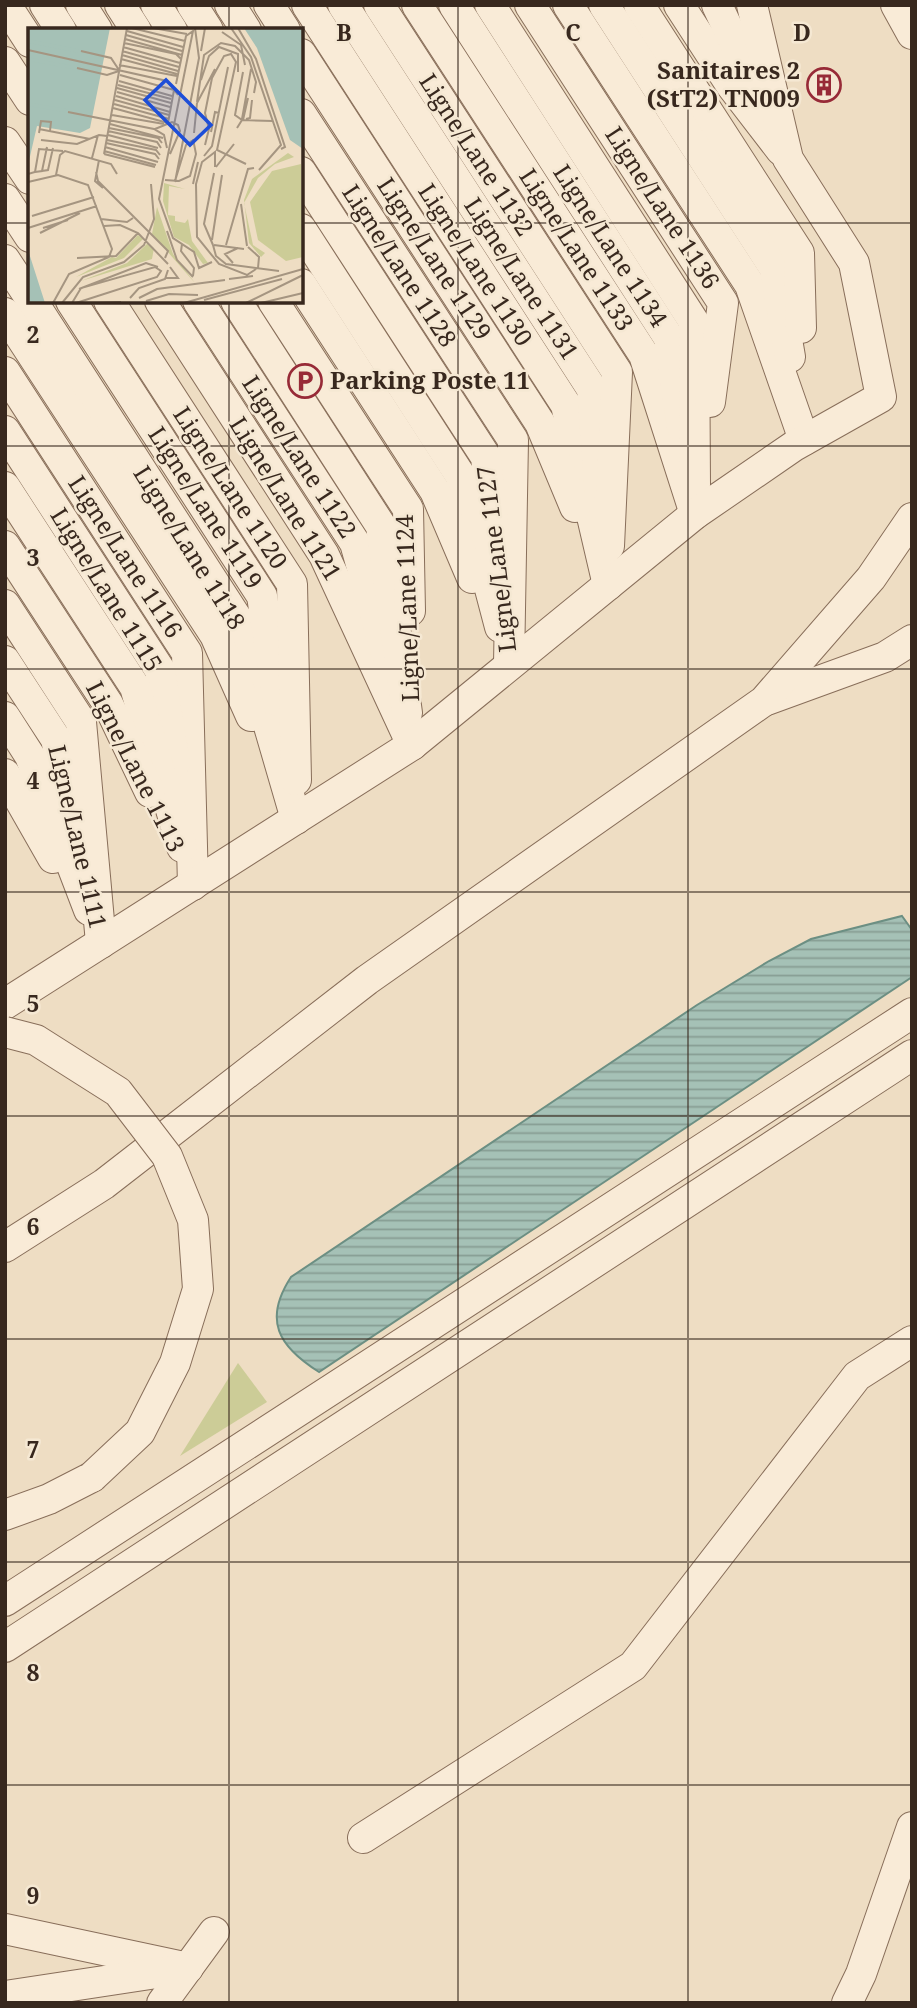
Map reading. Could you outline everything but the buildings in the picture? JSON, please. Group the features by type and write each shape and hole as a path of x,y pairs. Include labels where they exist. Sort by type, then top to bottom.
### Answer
{"lane":[{"path":"6,5 28,39"},
{"path":"45,5 60,28"},
{"path":"81,5 96,28"},
{"path":"120,5 134,28"},
{"path":"156,5 171,28"},
{"path":"192,5 207,28"},
{"path":"230,5 245,28"},
{"path":"269,5 284,28"},
{"name":"Ligne/Lane 1130","path":"307,5 566,405 608,584"},
{"name":"Ligne/Lane 1131","path":"343,5 592,388 608,584"},
{"name":"Ligne/Lane 1132","path":"379,5 617,372 608,584"},
{"name":"Ligne/Lane 1133","path":"417,5 644,355 695,514"},
{"name":"Ligne/Lane 1134","path":"454,5 669,338 695,514"},
{"path":"489,5 694,322 695,514"},
{"name":"Ligne/Lane 1136","path":"530,5 723,303 695,514"},
{"path":"568,5 750,285 804,440"},
{"path":"604,5 775,269 804,440"},
{"path":"639,5 799,253 804,440"},
{"path":"5,1004 412,744 695,514 804,440 881,397 854,263 788,159 731,85 679,5"},
{"path":"717,5 788,159"},
{"path":"752,5 788,159"},
{"path":"896,5 912,34"},
{"name":"Ligne/Lane 1129","path":"303,57 540,422 608,584"},
{"path":"5,62 28,97"},
{"name":"Ligne/Lane 1128","path":"303,117 513,440 509,665"},
{"path":"5,142 28,177"},
{"name":"Ligne/Lane 1127","path":"303,175 486,457 509,665"},
{"path":"5,199 28,234"},
{"path":"303,232 460,475 509,665"},
{"name":"Ligne/Lane 1118","path":"5,260 28,294"},
{"path":"303,288 435,491 509,665"},
{"name":"Ligne/Lane 1118","path":"34,303 238,620 296,819"},
{"name":"Ligne/Lane 1119","path":"72,303 262,596 296,819"},
{"name":"Ligne/Lane 1120","path":"109,303 292,584 296,819"},
{"name":"Ligne/Lane 1121","path":"161,303 324,555 412,744"},
{"name":"Ligne/Lane 1122","path":"199,303 355,543 412,744"},
{"path":"237,303 381,526 412,744"},
{"name":"Ligne/Lane 1124","path":"274,303 408,509 412,744"},
{"path":"5,313 215,635 296,819"},
{"name":"Ligne/Lane 1116","path":"5,372 187,653 193,885"},
{"name":"Ligne/Lane 1115","path":"5,431 160,670 193,885"},
{"path":"5,487 135,687 193,885"},
{"path":"5,1247 104,1184 368,980 764,701 871,578 912,517"},
{"name":"Ligne/Lane 1113","path":"5,546 108,704 193,885"},
{"path":"5,605 81,722 101,943"},
{"path":"764,701 885,657 912,640"},
{"name":"Ligne/Lane 1111","path":"5,661 55,739 101,943"},
{"path":"5,718 30,756 101,943"},
{"path":"5,774 101,943"},
{"path":"5,1601 912,1013"},
{"path":"5,1032 36,1041 118,1092 167,1156 193,1220 198,1289 175,1363 140,1432 93,1477 49,1499 5,1515"},
{"path":"5,1647 912,1055"},
{"path":"363,1838 633,1666 857,1376 912,1341"},
{"path":"847,2003 861,1974 912,1827"},
{"path":"5,1929 187,1968"},
{"path":"162,2003 214,1932"},
{"path":"5,1996 187,1968"}],"green space":[{"path":"238,1363 267,1402 180,1456"}],"shaded area":[{"path":"902,916 912,930 912,977 319,1372 293,1352 285,1342 279,1331 278,1306 291,1277 697,1005 769,961 811,939"}],"place":[{"name":"Sanitaires 2 (StT2) TN009","path":"824,85"},
{"name":"Parking Poste 11","path":"305,381"}]}
